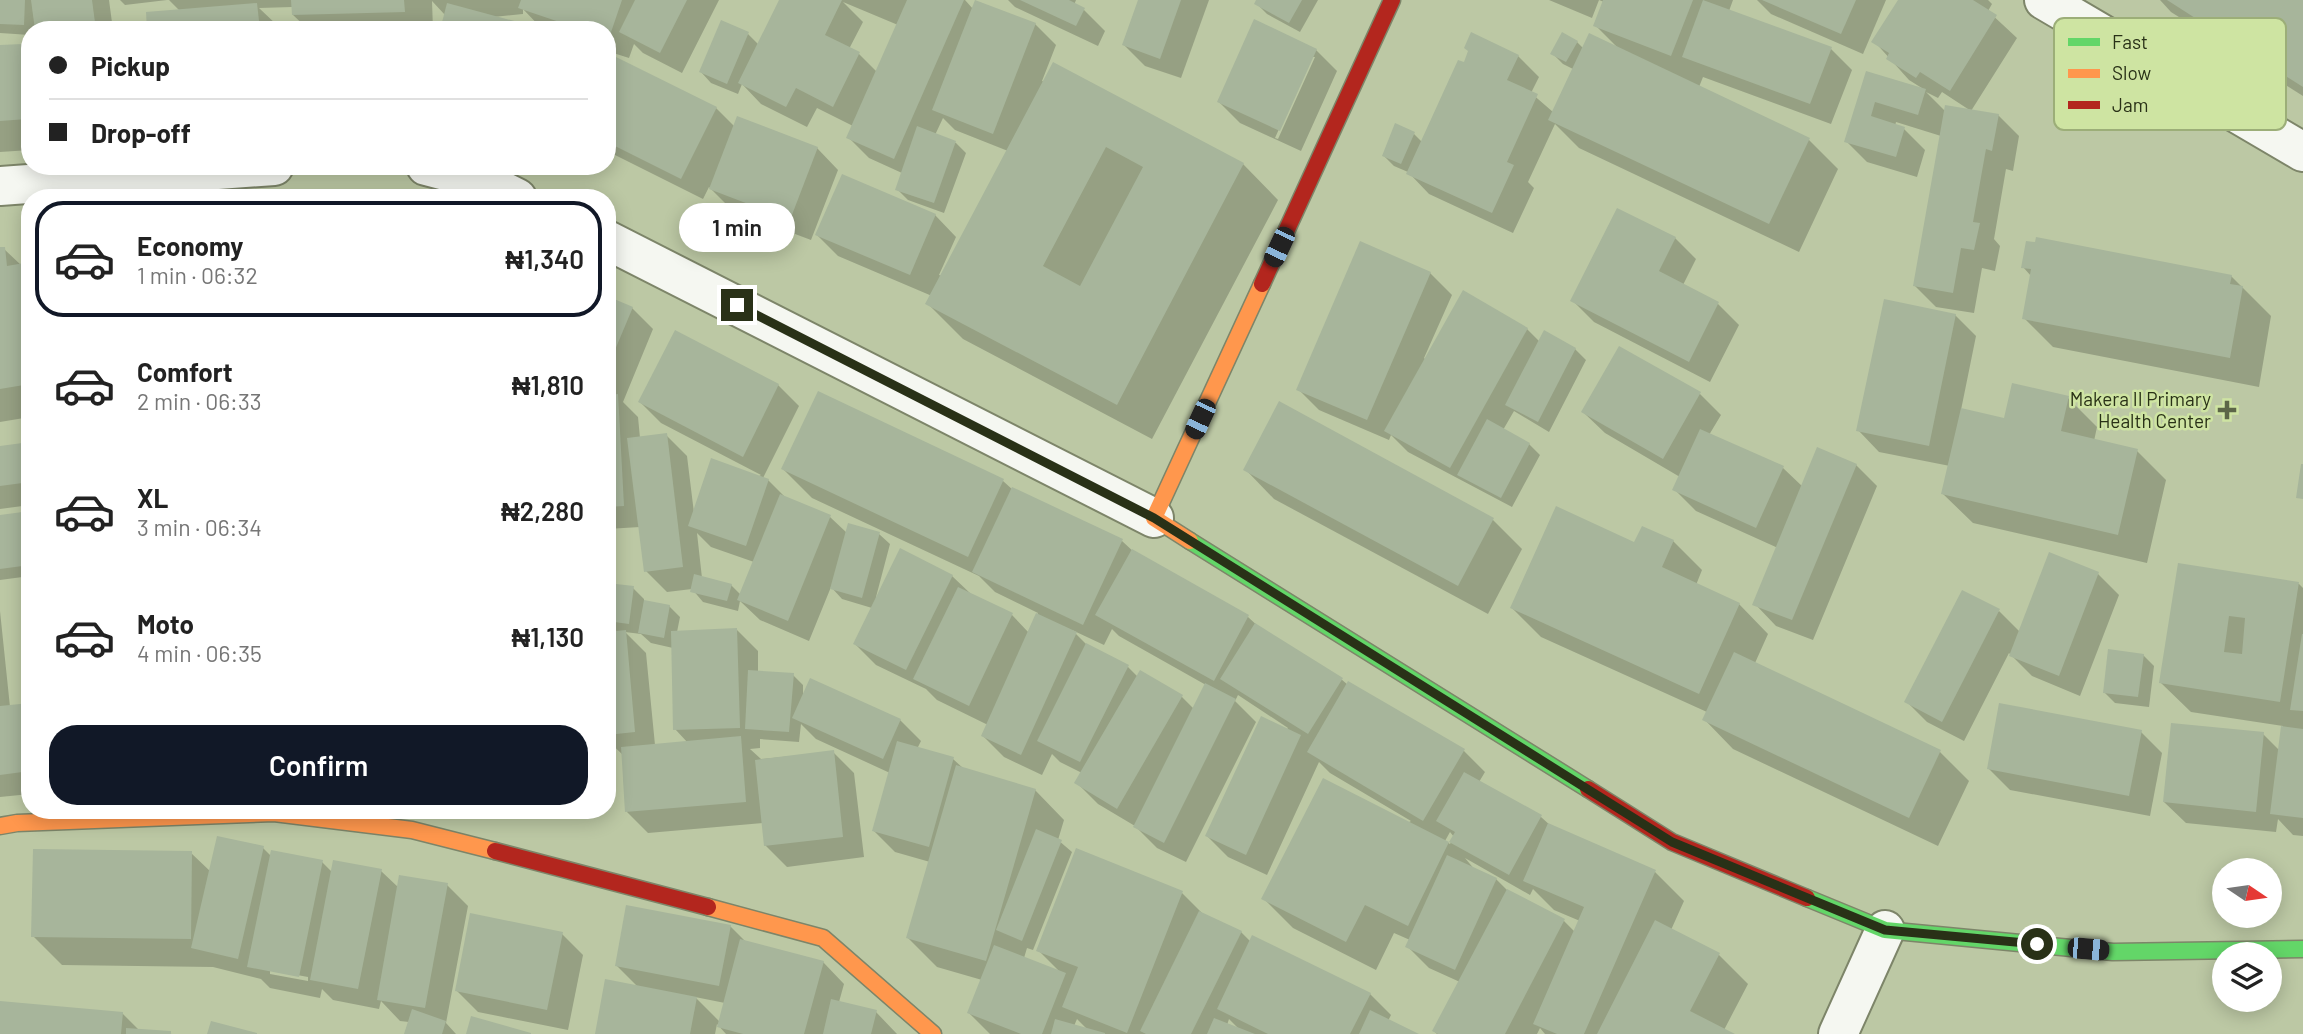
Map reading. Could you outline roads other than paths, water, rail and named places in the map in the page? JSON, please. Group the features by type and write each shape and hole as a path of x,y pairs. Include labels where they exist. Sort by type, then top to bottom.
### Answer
{"street":[{"path":"1154,518 1392,0"},
{"path":"2044,0 2075,18"},
{"path":"2266,130 2303,152"},
{"path":"0,186 151,175"},
{"path":"460,175 499,189"},
{"path":"616,245 1154,518 1672,842 1885,930 2113,952 2303,949"},
{"path":"0,826 17,822 103,819"},
{"path":"323,819 412,830 823,937 933,1034"},
{"path":"1838,1034 1885,930"}],"place":[{"name":"Makera II Primary Health Center","path":"2227,410"}]}
